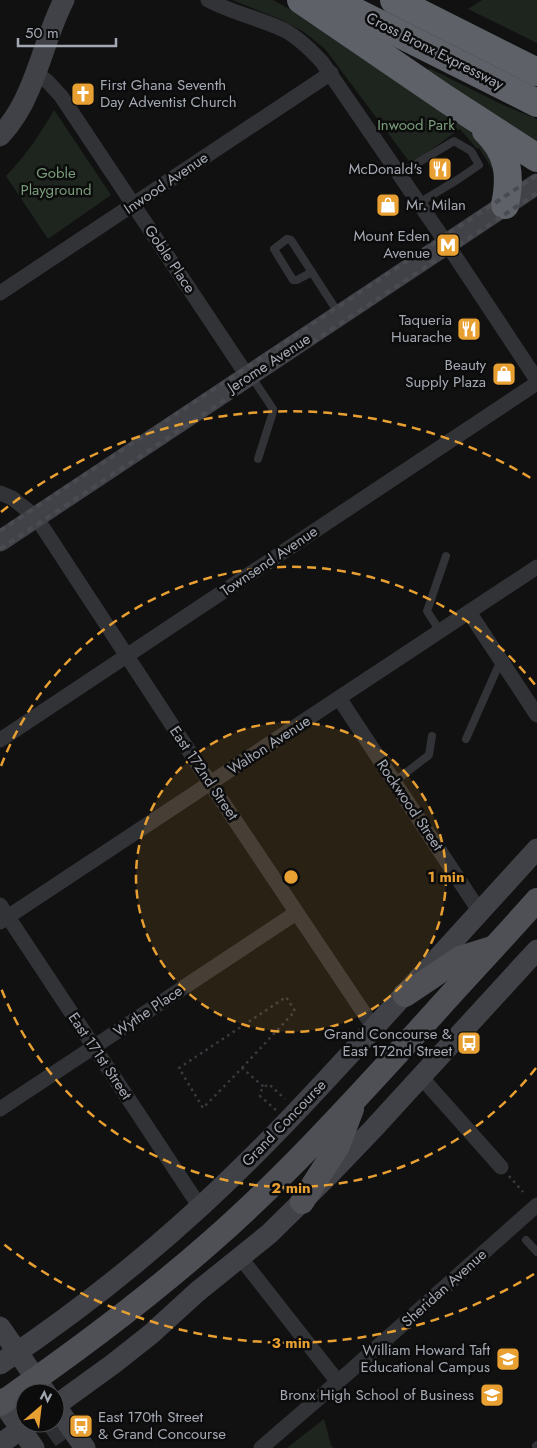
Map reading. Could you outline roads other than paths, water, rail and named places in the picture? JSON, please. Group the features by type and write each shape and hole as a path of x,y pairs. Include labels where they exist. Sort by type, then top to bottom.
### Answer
{"highway":[{"path":"301,0 446,99 537,158"},
{"name":"Cross Bronx Expressway","path":"332,0 537,103"},
{"name":"Cross Bronx Expressway","path":"394,0 537,72"},
{"path":"446,99 494,138 501,150 506,162 508,178 505,205"}],"main road":[{"path":"44,1383 211,1242 282,1176 356,1099 537,900"},
{"path":"405,995 460,958 493,947"},
{"path":"302,1202 338,1146 356,1099"},
{"path":"1,1402 15,1396"}],"street":[{"path":"0,136 20,109 29,91 53,23 64,0"},
{"path":"208,0 226,9 268,23 285,31 308,47 331,73 447,244 537,382"},
{"name":"Goble Place","path":"36,73 52,85 61,96 249,376"},
{"name":"Inwood Avenue","path":"0,293 331,73"},
{"name":"Jerome Avenue","path":"0,541 537,184"},
{"name":"Townsend Avenue","path":"0,740 537,382"},
{"name":"East 172nd Street","path":"0,494 12,498 36,517 210,783 374,1028"},
{"name":"Walton Avenue","path":"3,915 210,783 537,567"},
{"path":"469,612 537,715"},
{"name":"Rockwood Street","path":"339,698 480,912"},
{"name":"Grand Concourse","path":"0,1364 52,1328 112,1282 200,1207 281,1129 537,849"},
{"name":"Wythe Place","path":"0,1109 296,913"},
{"name":"East 171st Street","path":"3,915 94,1047 200,1207"},
{"path":"65,1399 146,1339 197,1292 269,1234 373,1129 537,950"},
{"path":"421,1077 505,1172"},
{"name":"Sheridan Avenue","path":"260,1448 338,1382 537,1206"},
{"path":"240,1257 338,1382"},
{"path":"0,1328 39,1383"},
{"path":"1,1402 15,1415"},
{"path":"65,1420 85,1448"},
{"path":"0,1444 16,1433"},
{"path":"29,1433 34,1448"}],"lane":[{"path":"400,174 454,141 471,151 479,165 419,203"},
{"path":"312,272 297,280 293,280 274,249 275,246 288,239 291,240 312,272 340,316"},
{"path":"249,376 273,409 258,459"},
{"path":"440,631 427,611 446,556"},
{"path":"466,739 501,660"},
{"path":"394,782 430,755 432,736"},
{"path":"526,1240 537,1252"}],"tunnel":[{"path":"0,1350 24,1383"},
{"path":"59,1433 70,1448"}],"railway":[{"path":"0,531 537,175"},
{"path":"0,549 537,193"}],"place":[{"name":"First Ghana Seventh Day Adventist Church","path":"83,94"},
{"name":"McDonald's","path":"440,169"},
{"name":"Mr. Milan","path":"388,205"},
{"name":"Mount Eden Avenue","path":"448,245"},
{"name":"Taqueria Huarache","path":"469,329"},
{"name":"Beauty Supply Plaza","path":"504,374"},
{"name":"Grand Concourse & East 172nd Street","path":"469,1043"},
{"name":"William Howard Taft Educational Campus","path":"508,1359"},
{"name":"Bronx High School of Business","path":"492,1395"},
{"name":"East 170th Street & Grand Concourse","path":"81,1426"}],"park label":[{"name":"Inwood Park","path":"416,125"},
{"name":"Goble Playground","path":"56,182"}]}
